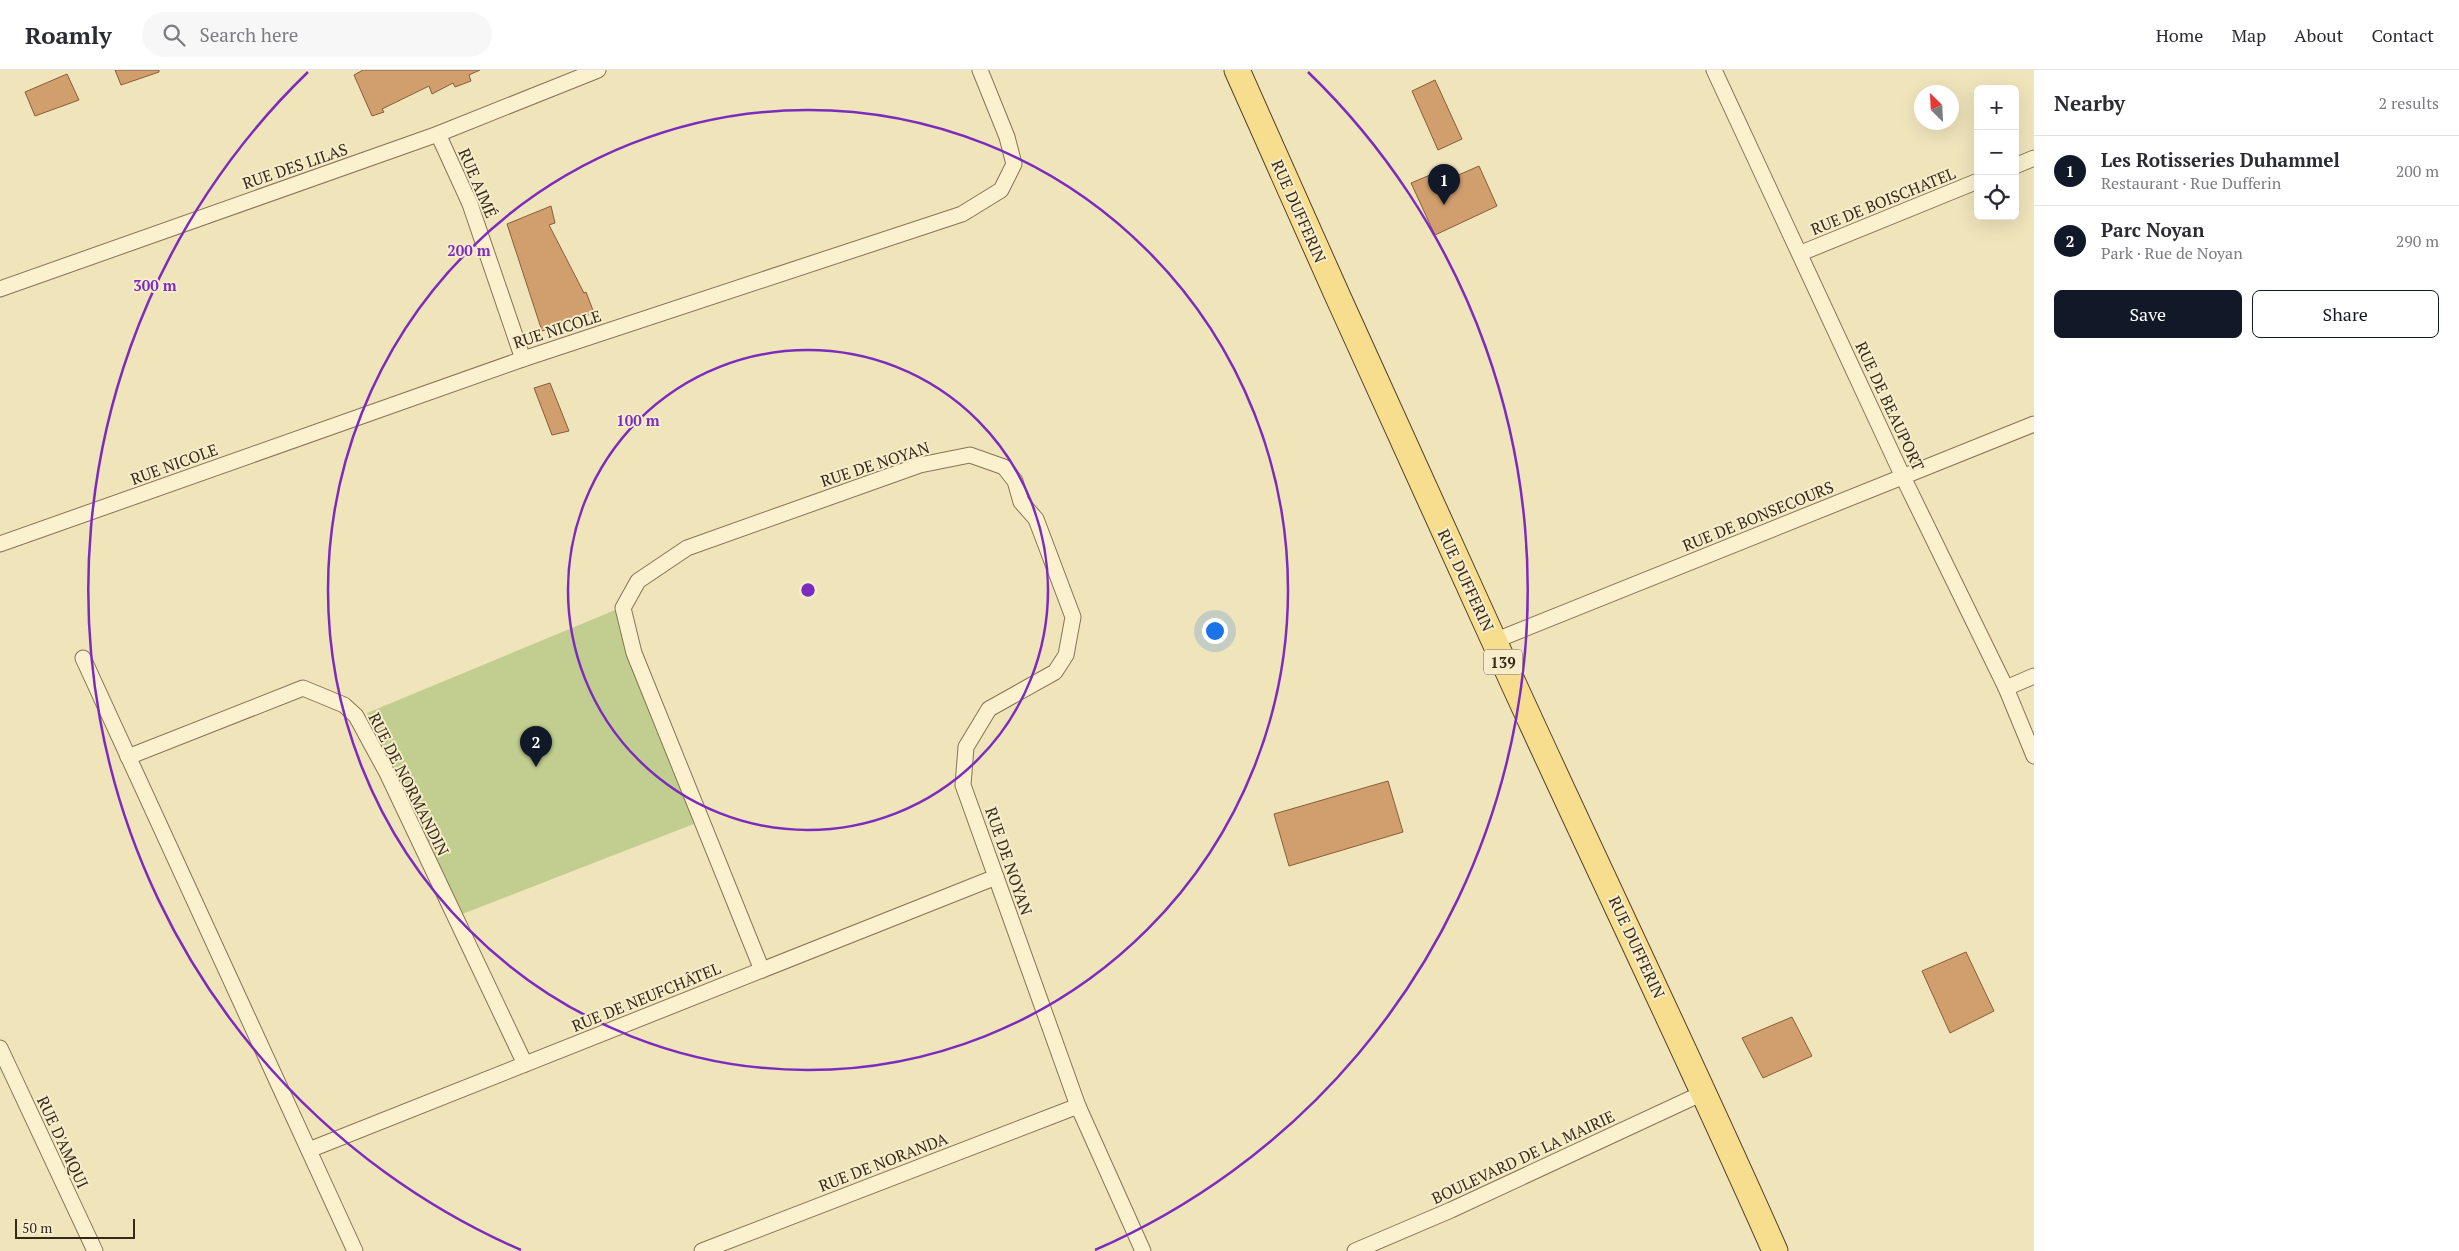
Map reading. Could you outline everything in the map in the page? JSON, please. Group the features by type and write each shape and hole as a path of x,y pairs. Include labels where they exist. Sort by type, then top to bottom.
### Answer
{"main road":[{"name":"RUE DUFFERIN","path":"1237,70 1333,288 1494,641 1705,1092 1775,1251"}],"street":[{"name":"RUE DES LILAS","path":"0,289 438,134 598,70"},
{"name":"RUE NICOLE","path":"0,544 523,359 962,214 1002,190 1014,164 1008,137 980,70"},
{"name":"RUE DE BEAUPORT","path":"1714,70 1801,253 1903,477 2006,688 2034,756"},
{"name":"RUE AIMÉ","path":"438,134 470,204 523,359"},
{"path":"2019,164 2034,158"},
{"name":"RUE DE BOISCHATEL","path":"1801,253 1974,183"},
{"name":"RUE DE BONSECOURS","path":"1494,641 2034,424"},
{"name":"RUE DE NOYAN","path":"762,970 634,653 623,608 638,581 687,548 920,465 970,455 1004,467 1015,481 1021,502 1036,519 1074,618 1066,654 1055,672 989,709 966,747 963,785 1078,1106 1143,1251"},
{"path":"83,658 355,1251"},
{"path":"2006,688 2034,676"},
{"name":"RUE DE NORMANDIN","path":"128,757 303,688 344,705 356,716 387,773 525,1064"},
{"name":"RUE DE NEUFCHÂTEL","path":"309,1150 996,877"},
{"name":"RUE D'AMQUI","path":"0,1048 95,1251"},
{"name":"BOULEVARD DE LA MAIRIE","path":"1355,1251 1451,1210 1705,1092"},
{"name":"RUE DE NORANDA","path":"702,1251 1078,1106"}],"green space":[{"path":"620,608 704,820 452,918 367,713"}],"building":[{"path":"115,70 159,70 159,72 121,85"},
{"path":"363,70 480,70 469,75 471,81 455,87 453,83 432,94 429,86 382,109 384,112 372,116 354,75"},
{"path":"67,74 79,100 35,116 25,92"},
{"path":"1435,80 1462,139 1438,150 1412,91"},
{"path":"1479,166 1497,206 1435,235 1411,183 1442,170 1447,180"},
{"path":"551,206 555,223 549,225 584,293 586,292 594,313 542,331 507,224"},
{"path":"550,383 569,431 552,435 534,388"},
{"path":"1388,781 1403,832 1289,866 1274,814"},
{"path":"1966,952 1994,1011 1950,1033 1922,971"},
{"path":"1792,1017 1812,1056 1763,1078 1742,1038"}],"place":[{"name":"Les Rotisseries Duhammel","path":"1444,205"},
{"name":"Parc Noyan","path":"536,767"}]}
